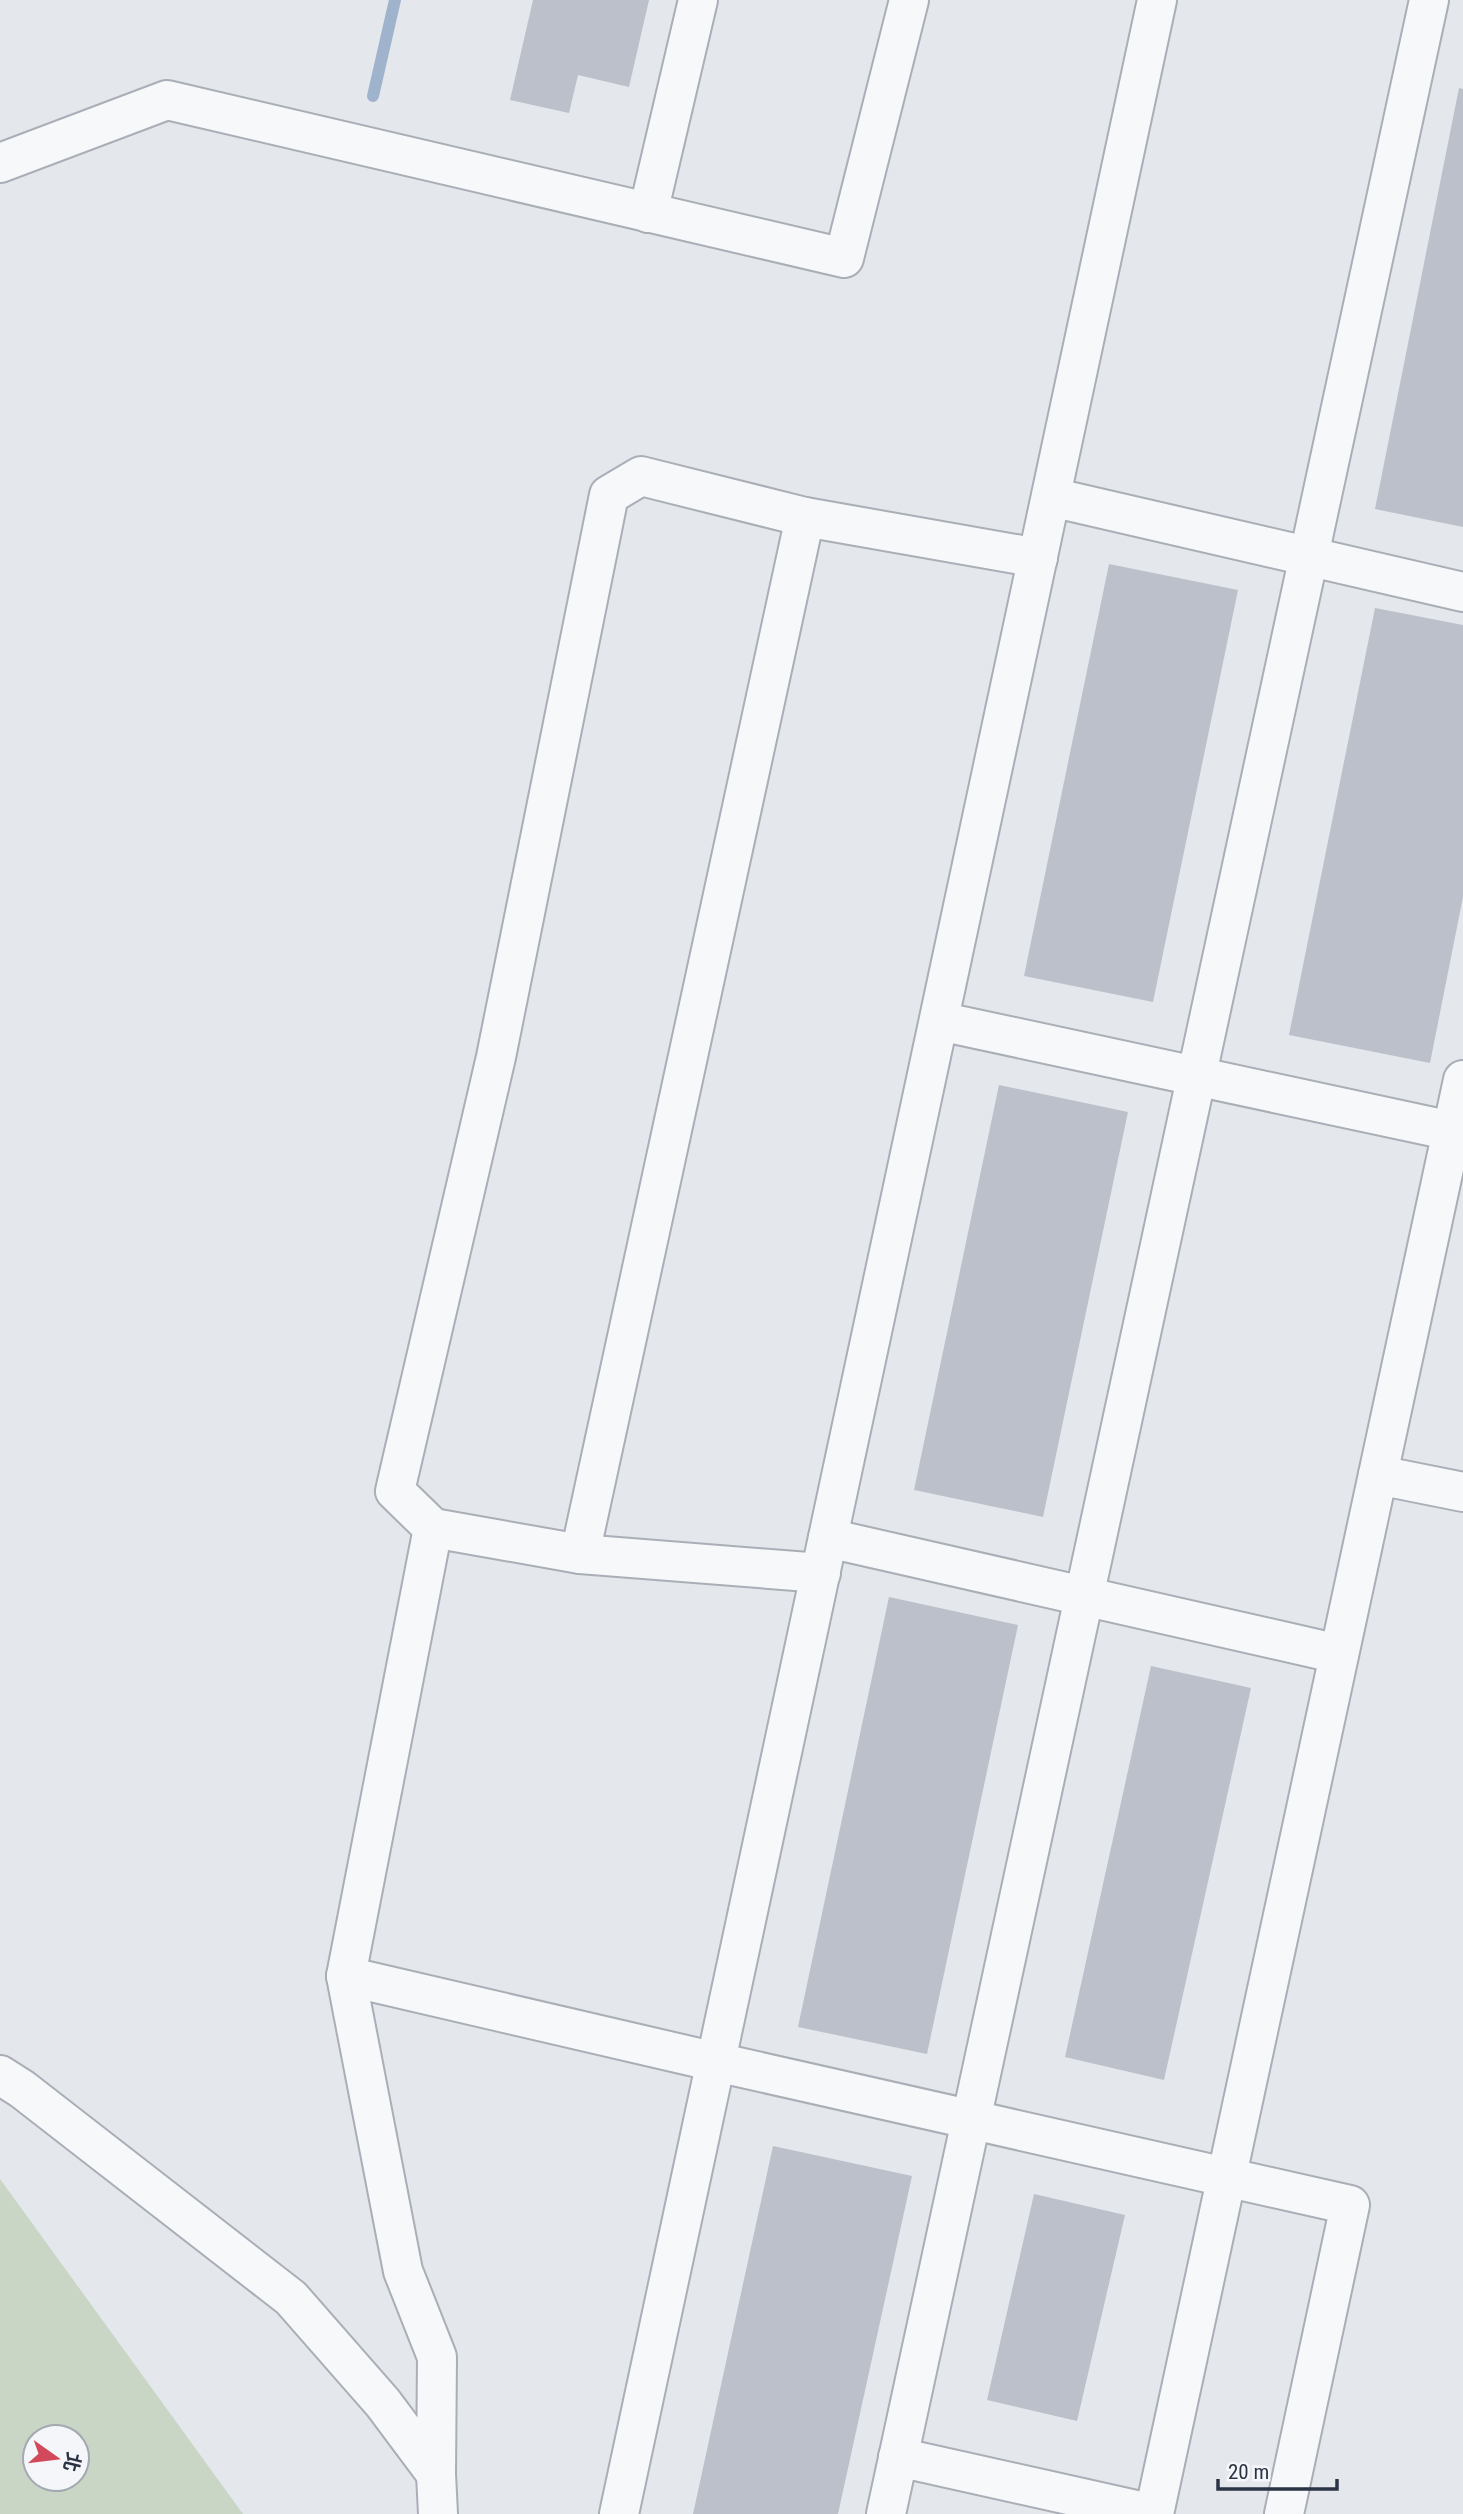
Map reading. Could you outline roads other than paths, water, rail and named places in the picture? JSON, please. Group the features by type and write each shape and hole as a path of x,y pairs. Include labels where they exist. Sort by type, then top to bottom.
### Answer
{"street":[{"path":"648,212 698,0"},
{"path":"0,163 167,100 844,258 909,0"},
{"path":"619,2514 1157,0"},
{"path":"886,2514 1429,0"},
{"path":"1038,558 805,517 641,476 609,495 496,1057 395,1491 433,1528 580,1554 824,1556 1084,1596 1339,1654"},
{"path":"1051,497 1463,592"},
{"path":"580,1554 805,517"},
{"path":"939,1021 1452,1131"},
{"path":"898,2457 1154,2514 1463,1080"},
{"path":"1378,1475 1463,1492"},
{"path":"433,1528 346,1976 403,2271 437,2357 438,2514"},
{"path":"346,1976 1350,2205 1284,2514"},
{"path":"0,2076 22,2088 291,2298 383,2403 436,2474"}],"waterway":[{"path":"373,96 395,0"}]}
